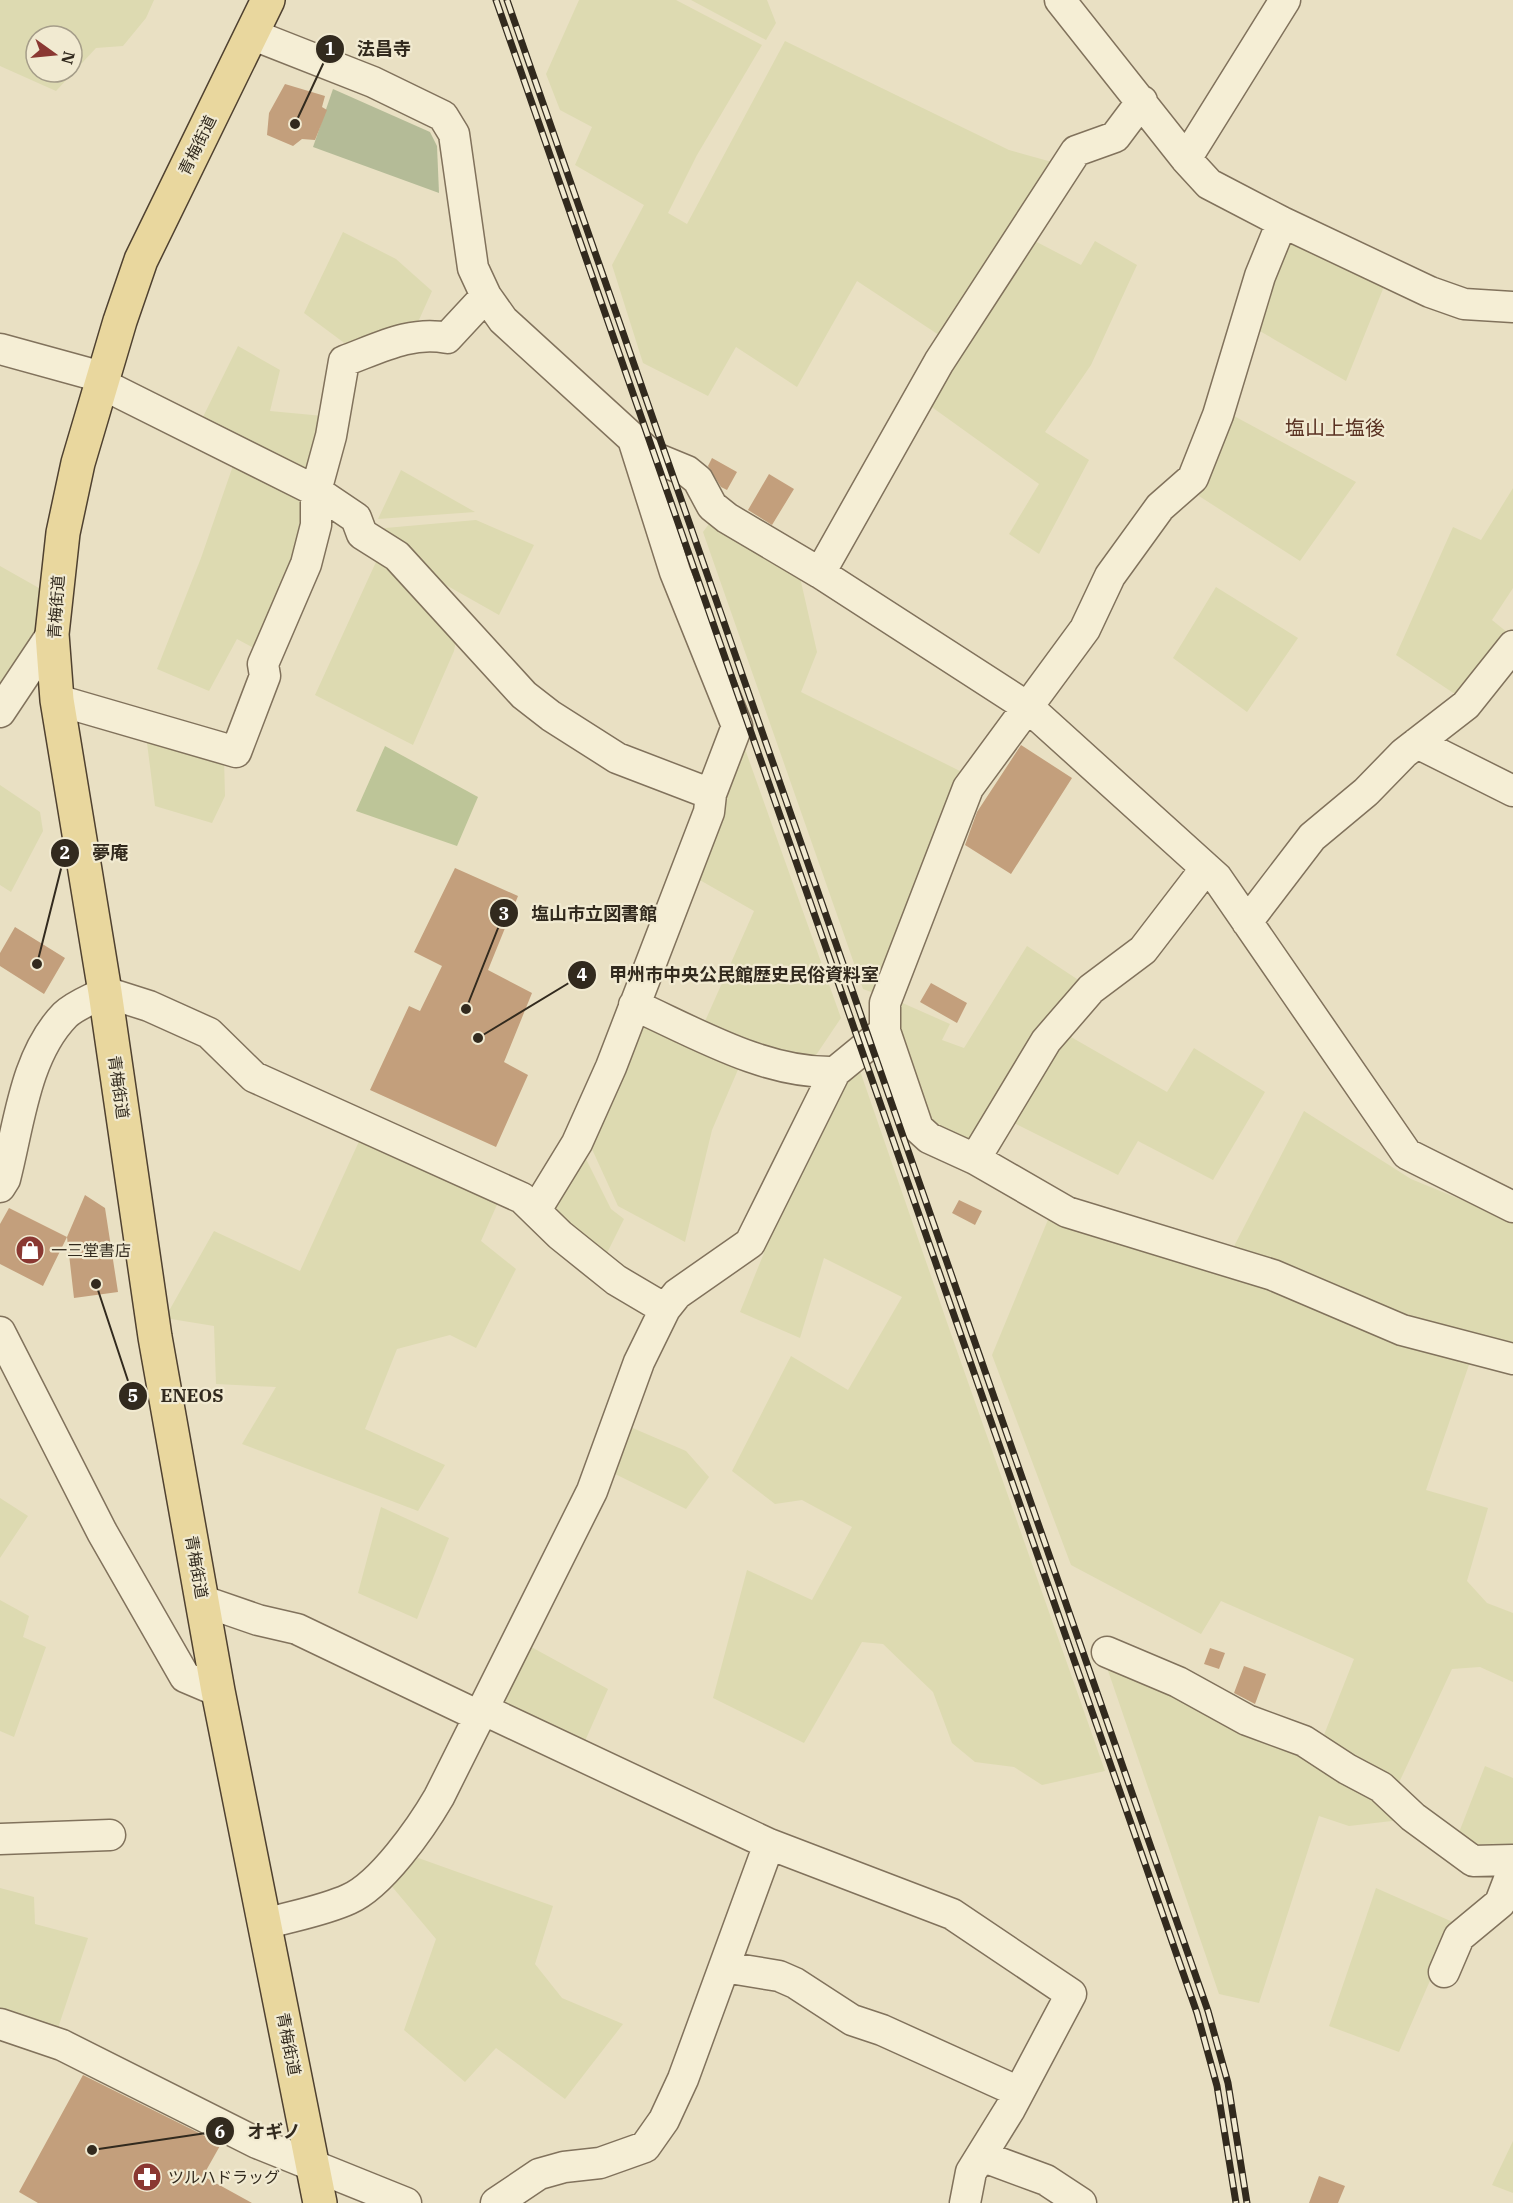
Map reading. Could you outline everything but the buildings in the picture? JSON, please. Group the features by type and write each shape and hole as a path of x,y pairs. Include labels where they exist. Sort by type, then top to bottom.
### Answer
{"main road":[{"name":"青梅街道","path":"268,0 141,260 101,380 78,463 63,533 52,634 57,700 105,992 155,1337 218,1691 320,2203"}],"street":[{"path":"1060,0 1186,159 1209,184 1282,222 1430,291 1464,304 1513,307"},
{"path":"1186,159 1286,0"},
{"path":"251,34 373,82 443,116 449,122 454,134 473,268 486,296 503,320 653,457 687,471 698,480 712,506 727,518 820,573 1029,708 1217,878 1407,1154 1513,1207"},
{"path":"820,573 939,362 1076,151 1115,137 1142,101"},
{"path":"1282,222 1260,276 1218,414 1193,478 1160,507 1110,576 1085,629 968,788 885,1003 885,1031 918,1128 929,1138 975,1159 1067,1212 1283,1278 1402,1330 1513,1359"},
{"path":"57,700 236,752 265,676 263,664 306,564 316,525 316,491 330,436 344,361 401,340 430,334 447,338 486,296"},
{"path":"0,348 101,380 316,491 356,518 362,534 397,556 524,695 551,716 617,758 711,794"},
{"path":"536,1210 577,1143 611,1067 710,812 711,794 737,726 675,572 633,439"},
{"path":"0,712 52,634"},
{"path":"1247,922 1312,837 1366,792 1417,743 1466,705 1513,646"},
{"path":"1417,743 1513,791"},
{"path":"975,1159 1046,1041 1091,989 1143,950 1206,868"},
{"path":"0,1187 5,1179 33,1068 49,1038 67,1013 105,992 150,1006 208,1033 254,1077 522,1198 560,1234 616,1280 665,1309"},
{"path":"634,1005 744,1054 811,1073 835,1072"},
{"path":"265,1924 348,1900 371,1886 425,1820 592,1491 639,1362 665,1309 677,1294 750,1243 835,1072 885,1031"},
{"path":"0,1332 102,1532 186,1677 218,1691"},
{"path":"203,1601 258,1620 297,1629 769,1844 952,1914 1071,1994 1019,2092 981,2156 968,2182 965,2203"},
{"path":"1107,1652 1178,1682 1247,1720 1304,1742 1347,1770 1381,1787 1413,1817 1473,1861 1513,1860"},
{"path":"0,1839 110,1835"},
{"path":"496,2203 538,2174 564,2167 600,2163 645,2147 664,2120 683,2079 769,1844"},
{"path":"1444,1972 1460,1937 1500,1903 1513,1869"},
{"path":"724,1967 779,1976 795,1983 852,2020 882,2030 1019,2092"},
{"path":"0,2024 62,2045 256,2143 406,2203"},
{"path":"981,2156 1046,2181 1081,2203"}],"shaded area":[{"path":"0,0 154,0 146,18 123,46 96,48 84,61 84,24 24,24 24,77 0,66"},
{"path":"579,0 676,0 762,45 697,155 668,213 687,224 785,41 1009,150 1059,164 945,339 857,281 797,387 736,347 708,396 643,363 612,265 644,205 575,165 592,127 560,110 546,74"},
{"path":"691,0 767,0 776,23 766,40"},
{"path":"40,84 63,84 56,91"},
{"path":"343,232 396,259 432,291 414,331 347,345 304,313"},
{"path":"1029,238 1081,265 1095,241 1137,265 1091,365 1045,432 1089,460 1039,554 1009,534 1039,484 922,400"},
{"path":"1288,238 1385,284 1346,381 1258,330"},
{"path":"238,346 280,370 270,411 323,416 311,479 199,425"},
{"path":"1234,416 1356,482 1300,561 1199,496"},
{"path":"236,457 309,496 310,523 261,652 237,639 209,691 157,669 201,558"},
{"path":"401,470 475,512 378,519"},
{"path":"1513,488 1513,588 1492,620 1513,637 1461,698 1396,655 1453,527 1481,540"},
{"path":"714,517 799,573 817,652 801,692 964,773 879,995 863,989 703,532"},
{"path":"476,520 534,545 499,615 437,580 374,529"},
{"path":"381,551 458,630 454,651 413,745 315,695"},
{"path":"0,566 46,592 45,624 0,700"},
{"path":"1216,587 1298,638 1247,712 1173,658"},
{"path":"146,735 224,758 225,796 212,823 155,806"},
{"path":"740,735 841,1018 810,1064 702,1028 754,911 691,875"},
{"path":"0,785 40,812 43,831 11,892 0,885"},
{"path":"1027,946 1086,985 972,1153 927,1128 893,1037 898,1001 950,1024 942,1040 964,1048"},
{"path":"638,1011 743,1058 712,1130 685,1242 618,1206 586,1136"},
{"path":"1064,1033 1167,1092 1194,1048 1265,1092 1213,1180 1138,1141 1118,1175 1010,1121"},
{"path":"858,1065 1105,1771 1042,1785 1014,1767 975,1762 952,1743 933,1692 883,1644 862,1642 804,1743 713,1698 747,1570 812,1600 852,1527 802,1500 775,1504 732,1471 791,1356 848,1390 902,1297 824,1258 800,1338 740,1312 764,1253 758,1246 838,1080"},
{"path":"1304,1111 1411,1179 1513,1221 1513,1353 1230,1254"},
{"path":"361,1137 499,1200 481,1241 516,1269 476,1348 450,1335 397,1349 365,1429 445,1465 418,1511 242,1444 276,1387 216,1384 214,1326 165,1318 214,1231 300,1271"},
{"path":"582,1151 611,1209 624,1219 605,1257 544,1205"},
{"path":"1052,1210 1472,1356 1426,1490 1488,1508 1467,1581 1487,1603 1513,1613 1513,1682 1480,1667 1452,1669 1396,1789 1320,1745 1354,1659 1221,1601 1201,1634 1071,1565 992,1355"},
{"path":"628,1426 686,1451 709,1477 686,1509 609,1471"},
{"path":"0,1498 28,1516 0,1558"},
{"path":"381,1507 449,1538 417,1619 358,1593"},
{"path":"0,1600 29,1616 23,1637 46,1647 14,1737 0,1731"},
{"path":"524,1643 608,1689 581,1750 491,1706"},
{"path":"1103,1656 1302,1746 1409,1819 1349,1826 1319,1816 1259,2003 1219,1994"},
{"path":"1485,1766 1513,1778 1513,1852 1474,1849 1458,1835"},
{"path":"410,1855 553,1906 535,1964 562,1998 623,2024 565,2099 496,2048 465,2082 404,2030 436,1939 389,1883"},
{"path":"0,1888 34,1897 35,1924 88,1938 56,2034 0,2015"},
{"path":"1376,1888 1455,1923 1399,2052 1329,2026"},
{"path":"1513,2141 1513,2193 1492,2185"}],"green space":[{"path":"333,89 430,132 437,146 439,193 313,147"},
{"path":"385,746 478,797 457,846 356,811"}],"railway":[{"path":"496,0 1197,2013 1217,2086 1236,2203"},
{"path":"507,0 1208,2011 1228,2083 1247,2203"}],"place":[{"name":"法昌寺","path":"295,124"},
{"name":"夢庵","path":"37,964"},
{"name":"塩山市立図書館","path":"466,1009"},
{"name":"甲州市中央公民館歴史民俗資料室","path":"478,1038"},
{"name":"一三堂書店","path":"30,1250"},
{"name":"ENEOS","path":"96,1284"},
{"name":"オギノ","path":"92,2150"},
{"name":"ツルハドラッグ","path":"147,2177"}],"district":[{"name":"塩山上塩後","path":"1335,427"}]}
